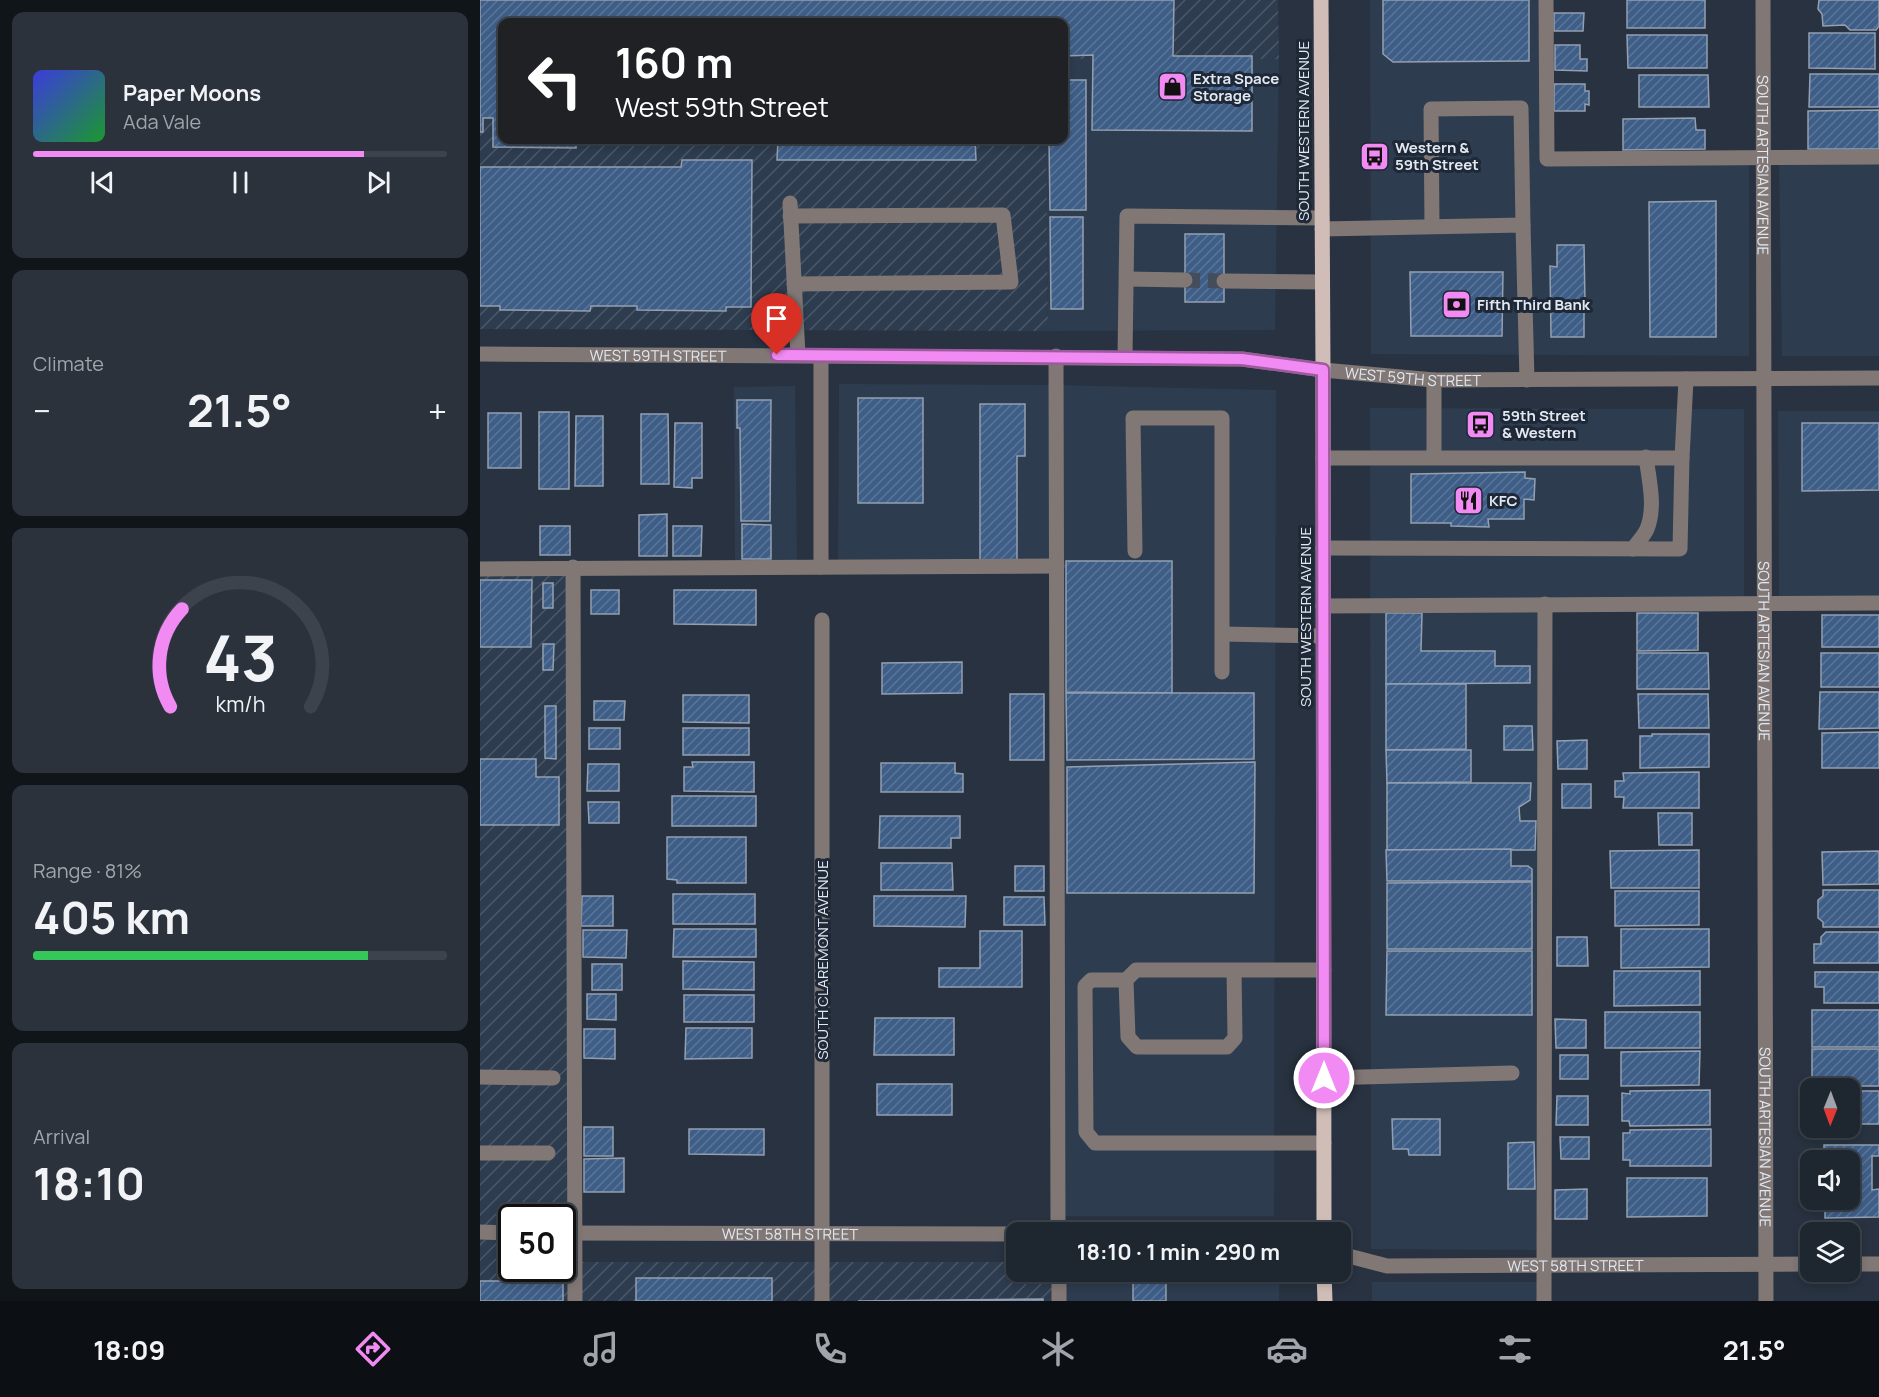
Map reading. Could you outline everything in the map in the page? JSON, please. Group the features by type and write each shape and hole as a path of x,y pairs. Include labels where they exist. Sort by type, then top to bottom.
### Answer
{"main road":[{"name":"SOUTH WESTERN AVENUE","path":"1321,0 1324,1222"},
{"path":"1324,1282 1325,1301"}],"street":[{"path":"1546,0 1547,159 1879,157"},
{"name":"SOUTH ARTESIAN AVENUE","path":"1763,0 1766,1301"},
{"path":"1432,226 1431,109 1521,108 1527,380"},
{"path":"794,284 1011,282 1003,216 790,209 794,284 798,355"},
{"path":"1125,357 1127,216 1432,226 1523,225"},
{"path":"1127,279 1185,280"},
{"path":"1224,281 1322,282"},
{"name":"WEST 59TH STREET","path":"480,354 1242,359 1323,370 1434,380 1879,378"},
{"path":"821,356 821,567"},
{"path":"1056,356 1058,1222"},
{"path":"1323,548 1680,549 1686,379"},
{"path":"1434,380 1434,457"},
{"path":"1135,551 1133,418 1222,418 1222,672"},
{"path":"1633,549 1647,529 1650,511 1651,487 1646,457"},
{"path":"1323,458 1682,458"},
{"path":"480,569 1057,566"},
{"path":"569,1204 573,567"},
{"path":"1323,606 1879,603"},
{"path":"1544,1301 1545,604"},
{"name":"SOUTH CLAREMONT AVENUE","path":"822,620 822,1301"},
{"path":"1223,634 1323,636"},
{"path":"1324,970 1136,970 1126,980 1091,980 1085,986 1086,1132 1095,1143 1324,1143"},
{"path":"1126,980 1128,1037 1137,1047 1227,1047 1235,1038 1234,970"},
{"path":"1324,1078 1512,1073"},
{"path":"480,1077 553,1078"},
{"path":"480,1153 548,1153"},
{"path":"480,1232 498,1233"},
{"name":"WEST 58TH STREET","path":"576,1233 1006,1234"},
{"name":"WEST 58TH STREET","path":"1351,1257 1387,1266 1800,1264"},
{"path":"1860,1264 1879,1264"},
{"path":"573,1282 575,1301"},
{"path":"1059,1282 1059,1301"}],"shaded area":[{"path":"480,0 1278,0 1279,59 1068,59 1068,18 498,18 498,144 1046,144 1048,331 480,329"},
{"path":"1370,0 1546,0 1547,159 1749,158 1749,356 1371,354"},
{"path":"1068,59 1279,59 1275,330 1048,331 1046,144 1068,144"},
{"path":"1879,157 1879,356 1782,356 1779,158"},
{"path":"839,384 1056,385 1276,390 1274,1216 1058,1216 1057,566 838,566"},
{"path":"795,386 797,567 735,566 734,387"},
{"path":"1370,408 1744,409 1744,603 1546,604 1543,1250 1371,1249"},
{"path":"1778,411 1879,411 1879,603 1779,603"},
{"path":"573,567 575,1204 498,1204 498,1282 576,1282 576,1262 1006,1262 1006,1282 1059,1282 1059,1301 480,1301 480,569"},
{"path":"1059,1282 1279,1282 1279,1301 1059,1301"},
{"path":"1372,1282 1544,1282 1544,1301 1372,1301"}],"building":[{"name":"Extra Space Storage","path":"480,0 1174,0 1173,56 1252,56 1252,131 1092,130 1093,55 1068,56 1068,18 498,18 498,144 576,144 576,148 493,147 493,118 483,118 483,132 480,132"},
{"path":"1383,0 1529,0 1529,61 1393,62 1383,54"},
{"path":"1627,0 1705,0 1705,28 1627,28"},
{"path":"1819,0 1879,0 1879,26 1876,30 1850,30 1845,25 1823,26 1822,14 1818,9"},
{"path":"1554,13 1584,13 1583,31 1554,31"},
{"path":"1809,33 1875,33 1875,69 1809,68"},
{"path":"1627,35 1707,35 1707,68 1628,68"},
{"path":"1555,45 1580,45 1580,59 1587,59 1587,71 1555,70"},
{"path":"1810,74 1879,74 1879,107 1809,107"},
{"path":"1639,75 1708,75 1709,107 1639,107"},
{"path":"1068,80 1086,80 1086,210 1050,210 1049,144 1068,144"},
{"path":"1554,84 1585,84 1585,91 1589,91 1589,105 1585,104 1585,111 1554,111"},
{"path":"1879,110 1879,149 1808,149 1808,111"},
{"path":"1695,118 1696,130 1705,130 1705,149 1623,150 1623,119"},
{"path":"778,144 975,144 976,160 777,160"},
{"path":"682,160 752,160 751,307 726,307 726,311 637,310 637,306 591,306 590,311 500,310 500,306 480,306 480,167 681,167"},
{"path":"1716,201 1716,337 1650,337 1649,202"},
{"path":"1050,217 1083,217 1083,309 1051,309"},
{"path":"1185,234 1224,234 1224,302 1185,302"},
{"path":"1557,245 1584,245 1585,302 1576,302 1576,308 1584,308 1584,337 1551,337 1550,266 1557,267"},
{"name":"Fifth Third Bank","path":"1410,272 1503,272 1502,336 1411,336"},
{"path":"858,398 923,398 923,503 858,503"},
{"path":"737,400 771,400 770,521 741,521 740,428 737,428"},
{"path":"980,404 1025,404 1025,456 1017,456 1017,564 980,563"},
{"path":"539,412 569,412 569,489 539,489"},
{"path":"488,413 521,413 521,468 488,468"},
{"path":"641,414 668,414 669,484 641,484"},
{"path":"576,416 603,416 603,486 575,486"},
{"path":"675,423 702,423 702,478 692,478 692,488 674,487"},
{"path":"1802,423 1879,423 1879,490 1802,491"},
{"name":"KFC","path":"1525,472 1525,478 1535,479 1534,500 1524,499 1524,519 1488,519 1489,527 1451,526 1451,523 1411,523 1411,474"},
{"path":"667,514 667,556 639,556 639,515"},
{"path":"742,524 771,525 771,559 742,559"},
{"path":"540,526 570,526 570,555 540,555"},
{"path":"673,526 702,526 701,556 673,556"},
{"path":"1066,561 1172,561 1172,693 1066,692"},
{"path":"480,580 532,580 531,647 480,647"},
{"path":"543,583 553,583 553,608 543,608"},
{"path":"591,590 619,590 619,614 591,614"},
{"path":"674,590 756,590 756,625 674,624"},
{"path":"1386,613 1422,613 1421,651 1495,651 1495,666 1530,666 1530,683 1386,684"},
{"path":"1637,613 1698,613 1698,650 1637,651"},
{"path":"1822,615 1879,615 1879,647 1822,647"},
{"path":"543,644 554,644 553,670 543,670"},
{"path":"1637,653 1708,653 1709,689 1637,689"},
{"path":"1821,653 1879,653 1879,687 1821,687"},
{"path":"962,662 962,693 882,694 882,663"},
{"path":"1386,684 1466,684 1466,749 1386,750"},
{"path":"1820,692 1879,692 1879,728 1819,729"},
{"path":"1066,693 1254,693 1254,759 1067,760"},
{"path":"1010,694 1044,694 1044,760 1010,760"},
{"path":"1638,694 1708,694 1709,728 1639,728"},
{"path":"683,695 749,695 749,723 683,722"},
{"path":"594,701 625,701 624,720 594,720"},
{"path":"545,706 556,706 556,759 545,758"},
{"path":"1504,726 1532,726 1533,750 1504,750"},
{"path":"589,728 620,728 620,749 589,749"},
{"path":"683,728 749,728 749,755 683,755"},
{"path":"1879,732 1879,768 1822,768 1822,733"},
{"path":"1652,734 1709,734 1709,767 1640,768 1640,736 1652,736"},
{"path":"1587,740 1587,769 1558,769 1557,741"},
{"path":"1386,750 1471,750 1471,782 1387,783"},
{"path":"480,759 536,759 536,777 559,777 559,825 480,825"},
{"path":"692,762 754,762 754,792 684,791 684,767 693,767"},
{"path":"1255,762 1254,893 1067,893 1067,767"},
{"path":"881,763 955,763 955,773 963,774 963,792 881,792"},
{"path":"588,764 619,764 619,791 587,791"},
{"path":"1699,772 1699,808 1623,808 1624,797 1615,797 1615,781 1624,781 1623,773"},
{"path":"1387,783 1531,783 1530,800 1519,807 1520,821 1536,821 1535,850 1387,850"},
{"path":"1562,784 1591,784 1591,808 1562,808"},
{"path":"672,796 756,796 756,826 672,826"},
{"path":"588,802 619,802 619,823 589,823"},
{"path":"1658,813 1692,813 1692,845 1659,845"},
{"path":"880,816 960,816 960,838 951,838 951,848 879,848"},
{"path":"667,837 746,837 746,883 677,883 677,880 667,879"},
{"path":"1511,849 1511,866 1528,866 1532,869 1532,881 1387,881 1386,850"},
{"path":"1699,850 1699,888 1611,888 1610,851"},
{"path":"1879,851 1879,884 1823,885 1822,852"},
{"path":"881,863 952,863 953,890 881,890"},
{"path":"1015,866 1044,866 1044,891 1015,891"},
{"path":"1532,882 1532,949 1387,949 1387,883"},
{"path":"1823,890 1879,890 1879,927 1823,927 1823,922 1818,918 1818,900 1823,896"},
{"path":"1615,891 1699,891 1699,925 1615,926"},
{"path":"673,894 755,894 755,924 673,924"},
{"path":"582,896 613,896 613,926 581,926"},
{"path":"874,896 966,896 965,927 874,926"},
{"path":"1004,897 1044,897 1045,925 1004,925"},
{"path":"674,929 756,929 756,957 673,957"},
{"path":"1621,929 1709,929 1709,967 1621,968"},
{"path":"583,930 627,930 626,958 583,957"},
{"path":"980,931 1022,931 1022,987 939,987 939,968 980,968"},
{"path":"1826,932 1879,932 1879,963 1814,963 1814,944 1821,944 1821,937"},
{"path":"1557,937 1587,937 1588,966 1557,966"},
{"path":"1387,951 1532,951 1532,1015 1386,1015"},
{"path":"683,961 754,962 754,990 683,989"},
{"path":"592,964 622,964 622,990 592,990"},
{"path":"1614,971 1700,971 1700,1005 1614,1006"},
{"path":"1815,972 1879,972 1879,1003 1824,1003 1824,987 1815,987"},
{"path":"587,994 616,994 616,1020 587,1019"},
{"path":"684,995 754,995 754,1022 684,1022"},
{"path":"1812,1010 1879,1010 1879,1047 1812,1047"},
{"path":"1605,1012 1700,1012 1700,1048 1605,1048"},
{"path":"875,1018 954,1018 954,1055 874,1055"},
{"path":"1555,1019 1586,1020 1586,1048 1556,1048"},
{"path":"686,1028 752,1028 752,1058 685,1059"},
{"path":"584,1029 615,1029 615,1059 584,1058"},
{"path":"1812,1049 1879,1049 1879,1086 1860,1086 1860,1078 1812,1078"},
{"path":"1700,1051 1699,1085 1621,1086 1621,1052"},
{"path":"1560,1055 1588,1055 1588,1079 1560,1079"},
{"path":"877,1084 952,1084 952,1115 877,1115"},
{"path":"1710,1090 1710,1125 1630,1126 1629,1121 1622,1121 1622,1093"},
{"path":"1860,1091 1879,1091 1879,1124 1860,1124"},
{"path":"1557,1096 1588,1096 1588,1125 1556,1125"},
{"path":"1392,1119 1440,1119 1440,1155 1409,1155 1408,1149 1393,1149"},
{"path":"584,1127 613,1127 613,1156 584,1156"},
{"path":"689,1129 764,1129 764,1155 689,1154"},
{"path":"1711,1129 1711,1166 1630,1166 1630,1160 1623,1160 1623,1133 1630,1133 1630,1130"},
{"path":"1560,1137 1589,1137 1589,1159 1561,1159"},
{"path":"1534,1142 1535,1189 1508,1189 1508,1143"},
{"path":"1824,1145 1879,1145 1879,1156 1872,1156 1872,1190 1879,1189 1879,1217 1825,1218 1825,1210 1860,1210 1860,1150 1824,1150"},
{"path":"624,1158 624,1192 584,1192 584,1159"},
{"path":"1627,1178 1707,1178 1707,1216 1627,1217"},
{"path":"1587,1189 1587,1219 1555,1219 1555,1190"},
{"path":"636,1278 772,1278 772,1301 636,1301"},
{"path":"480,1281 563,1282 563,1301 480,1301"},
{"path":"1133,1282 1166,1282 1166,1301 1133,1301"},
{"path":"1043,1299 1043,1301 858,1301"}],"tunnel":[{"path":"1185,280 1224,281"}],"place":[{"name":"Extra Space Storage","path":"1172,87"},
{"name":"Western & 59th Street","path":"1374,156"},
{"name":"Fifth Third Bank","path":"1456,304"},
{"name":"59th Street & Western","path":"1481,424"},
{"name":"KFC","path":"1468,500"}],"route":[{"path":"777,355 1242,359 1323,370 1324,1078"}]}
